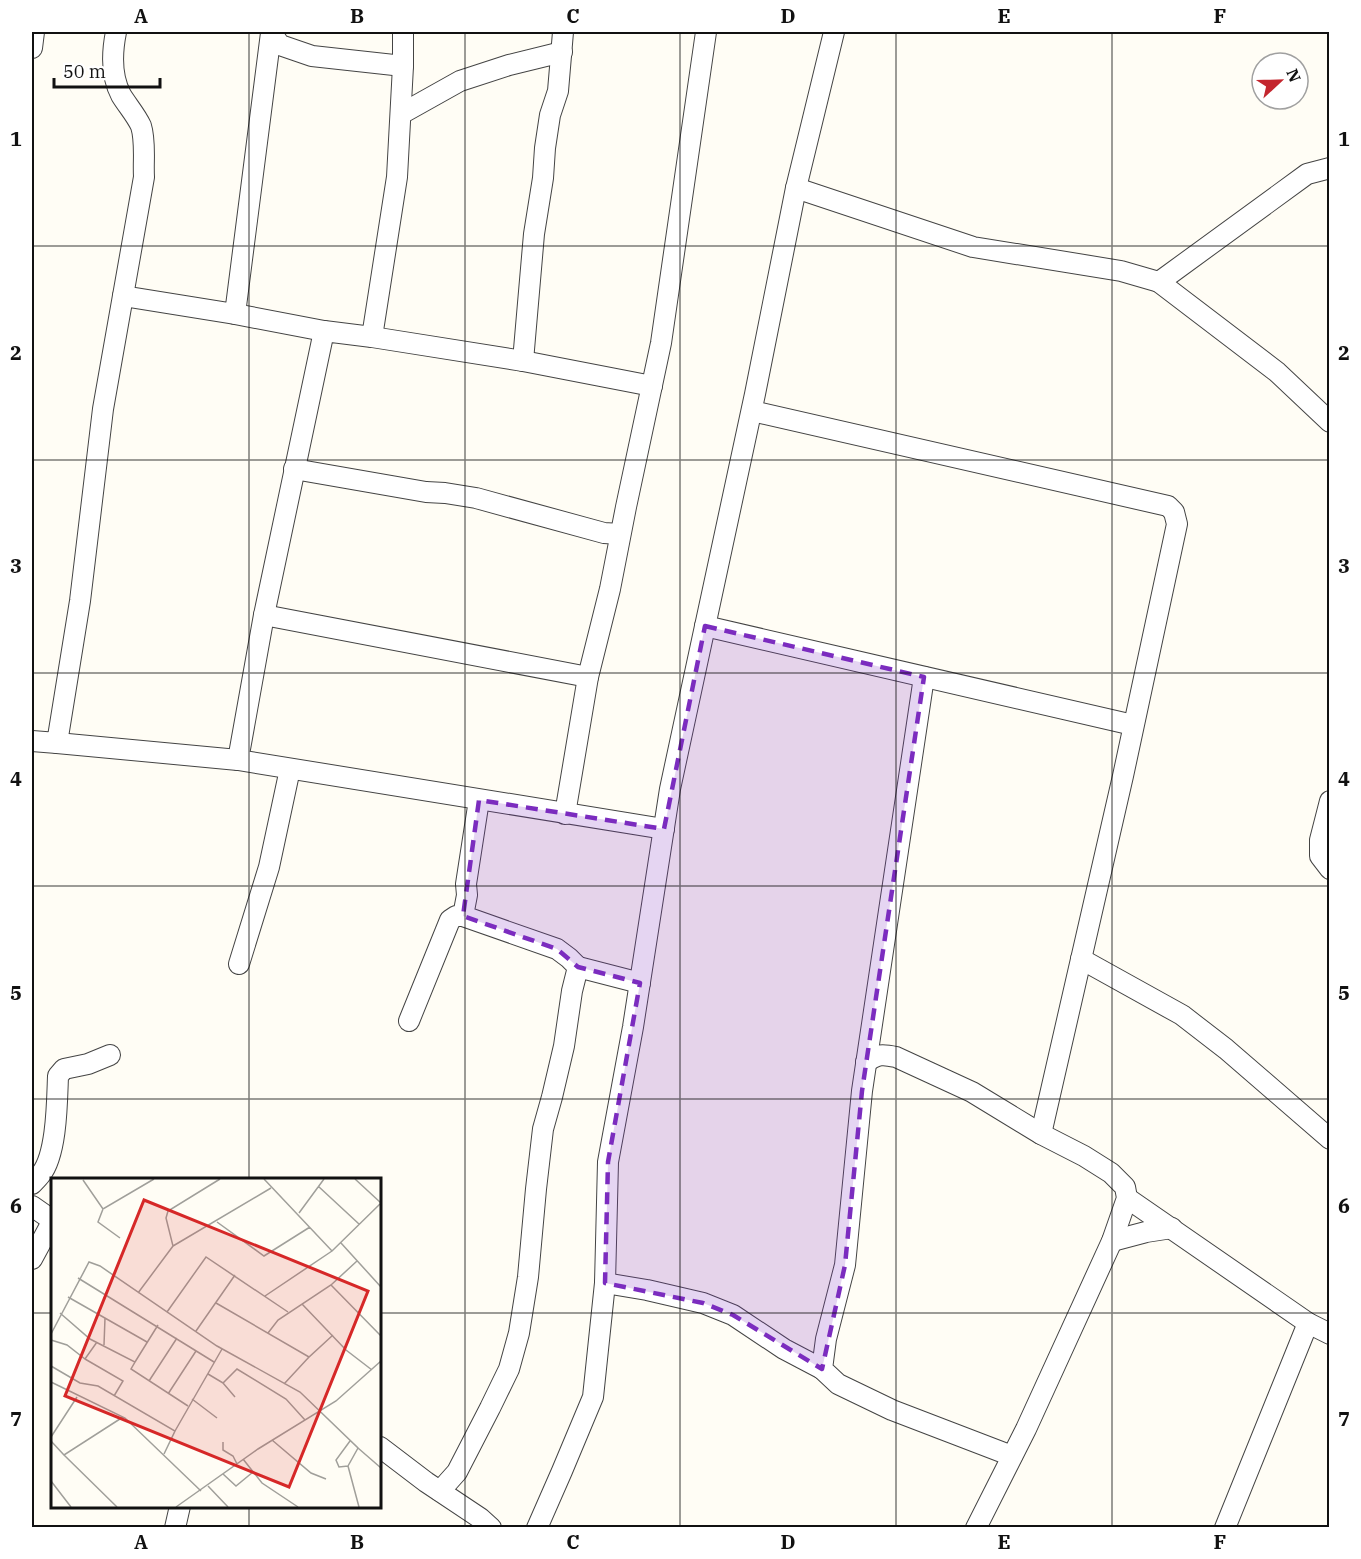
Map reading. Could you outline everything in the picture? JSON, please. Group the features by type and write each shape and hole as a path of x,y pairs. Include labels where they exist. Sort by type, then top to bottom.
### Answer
{"street":[{"path":"32,48 34,32"},
{"path":"57,743 80,601 103,409 144,177 141,127 120,93 114,76 116,32"},
{"path":"236,314 271,32"},
{"path":"271,32 280,45 312,56 404,66"},
{"path":"372,337 398,177 404,32"},
{"path":"523,361 534,234 550,115 558,91 563,32"},
{"path":"565,814 588,677 610,589 661,343 706,32"},
{"path":"537,1527 593,1397 606,1283 608,1162 640,983 670,789 752,411 796,188 834,32"},
{"path":"401,114 460,81 509,65 562,52"},
{"path":"1160,282 1307,174 1329,168"},
{"path":"796,188 973,247 1121,271 1160,282 1277,372 1329,422"},
{"path":"123,296 324,331 523,361 652,386"},
{"path":"238,760 264,615 324,331"},
{"path":"752,411 1168,506 1174,512 1177,524 1123,776 1041,1134"},
{"path":"294,469 426,492 476,498 604,533 621,534"},
{"path":"264,615 588,677"},
{"path":"705,626 1133,725"},
{"path":"822,1369 826,1339 845,1265 862,1091 924,678"},
{"path":"32,741 238,760 664,830"},
{"path":"238,964 269,867 290,769"},
{"path":"463,916 468,895 466,884 479,800"},
{"path":"1329,801 1320,840 1320,856 1329,869"},
{"path":"409,1021 450,920 456,916 463,916 557,949 578,967 640,983"},
{"path":"1081,959 1182,1015 1226,1049 1329,1140"},
{"path":"440,1491 457,1472 490,1408 508,1369 519,1333 528,1277 543,1129 564,1046 578,967"},
{"path":"866,1062 874,1056 883,1054 896,1057 972,1092 1041,1134 1084,1156 1111,1173 1125,1187 1127,1198 1112,1241 1012,1456 976,1527"},
{"path":"32,1184 43,1172 51,1150 57,1111 58,1076 64,1069 88,1064 110,1055"},
{"path":"1127,1198 1308,1323 1329,1334"},
{"path":"32,1206 51,1220"},
{"path":"32,1259 51,1223"},
{"path":"1112,1241 1172,1228"},
{"path":"606,1283 647,1290 703,1304 733,1315 784,1349 822,1369 838,1384 892,1410 1012,1456"},
{"path":"1225,1527 1308,1323"},
{"path":"381,1448 491,1527"},
{"path":"175,1527 180,1508"}],"highlighted area":[{"path":"705,626 924,677 862,1091 845,1265 822,1369 733,1315 703,1303 605,1283 608,1162 640,983 578,967 557,949 463,916 479,800 664,829"}]}
